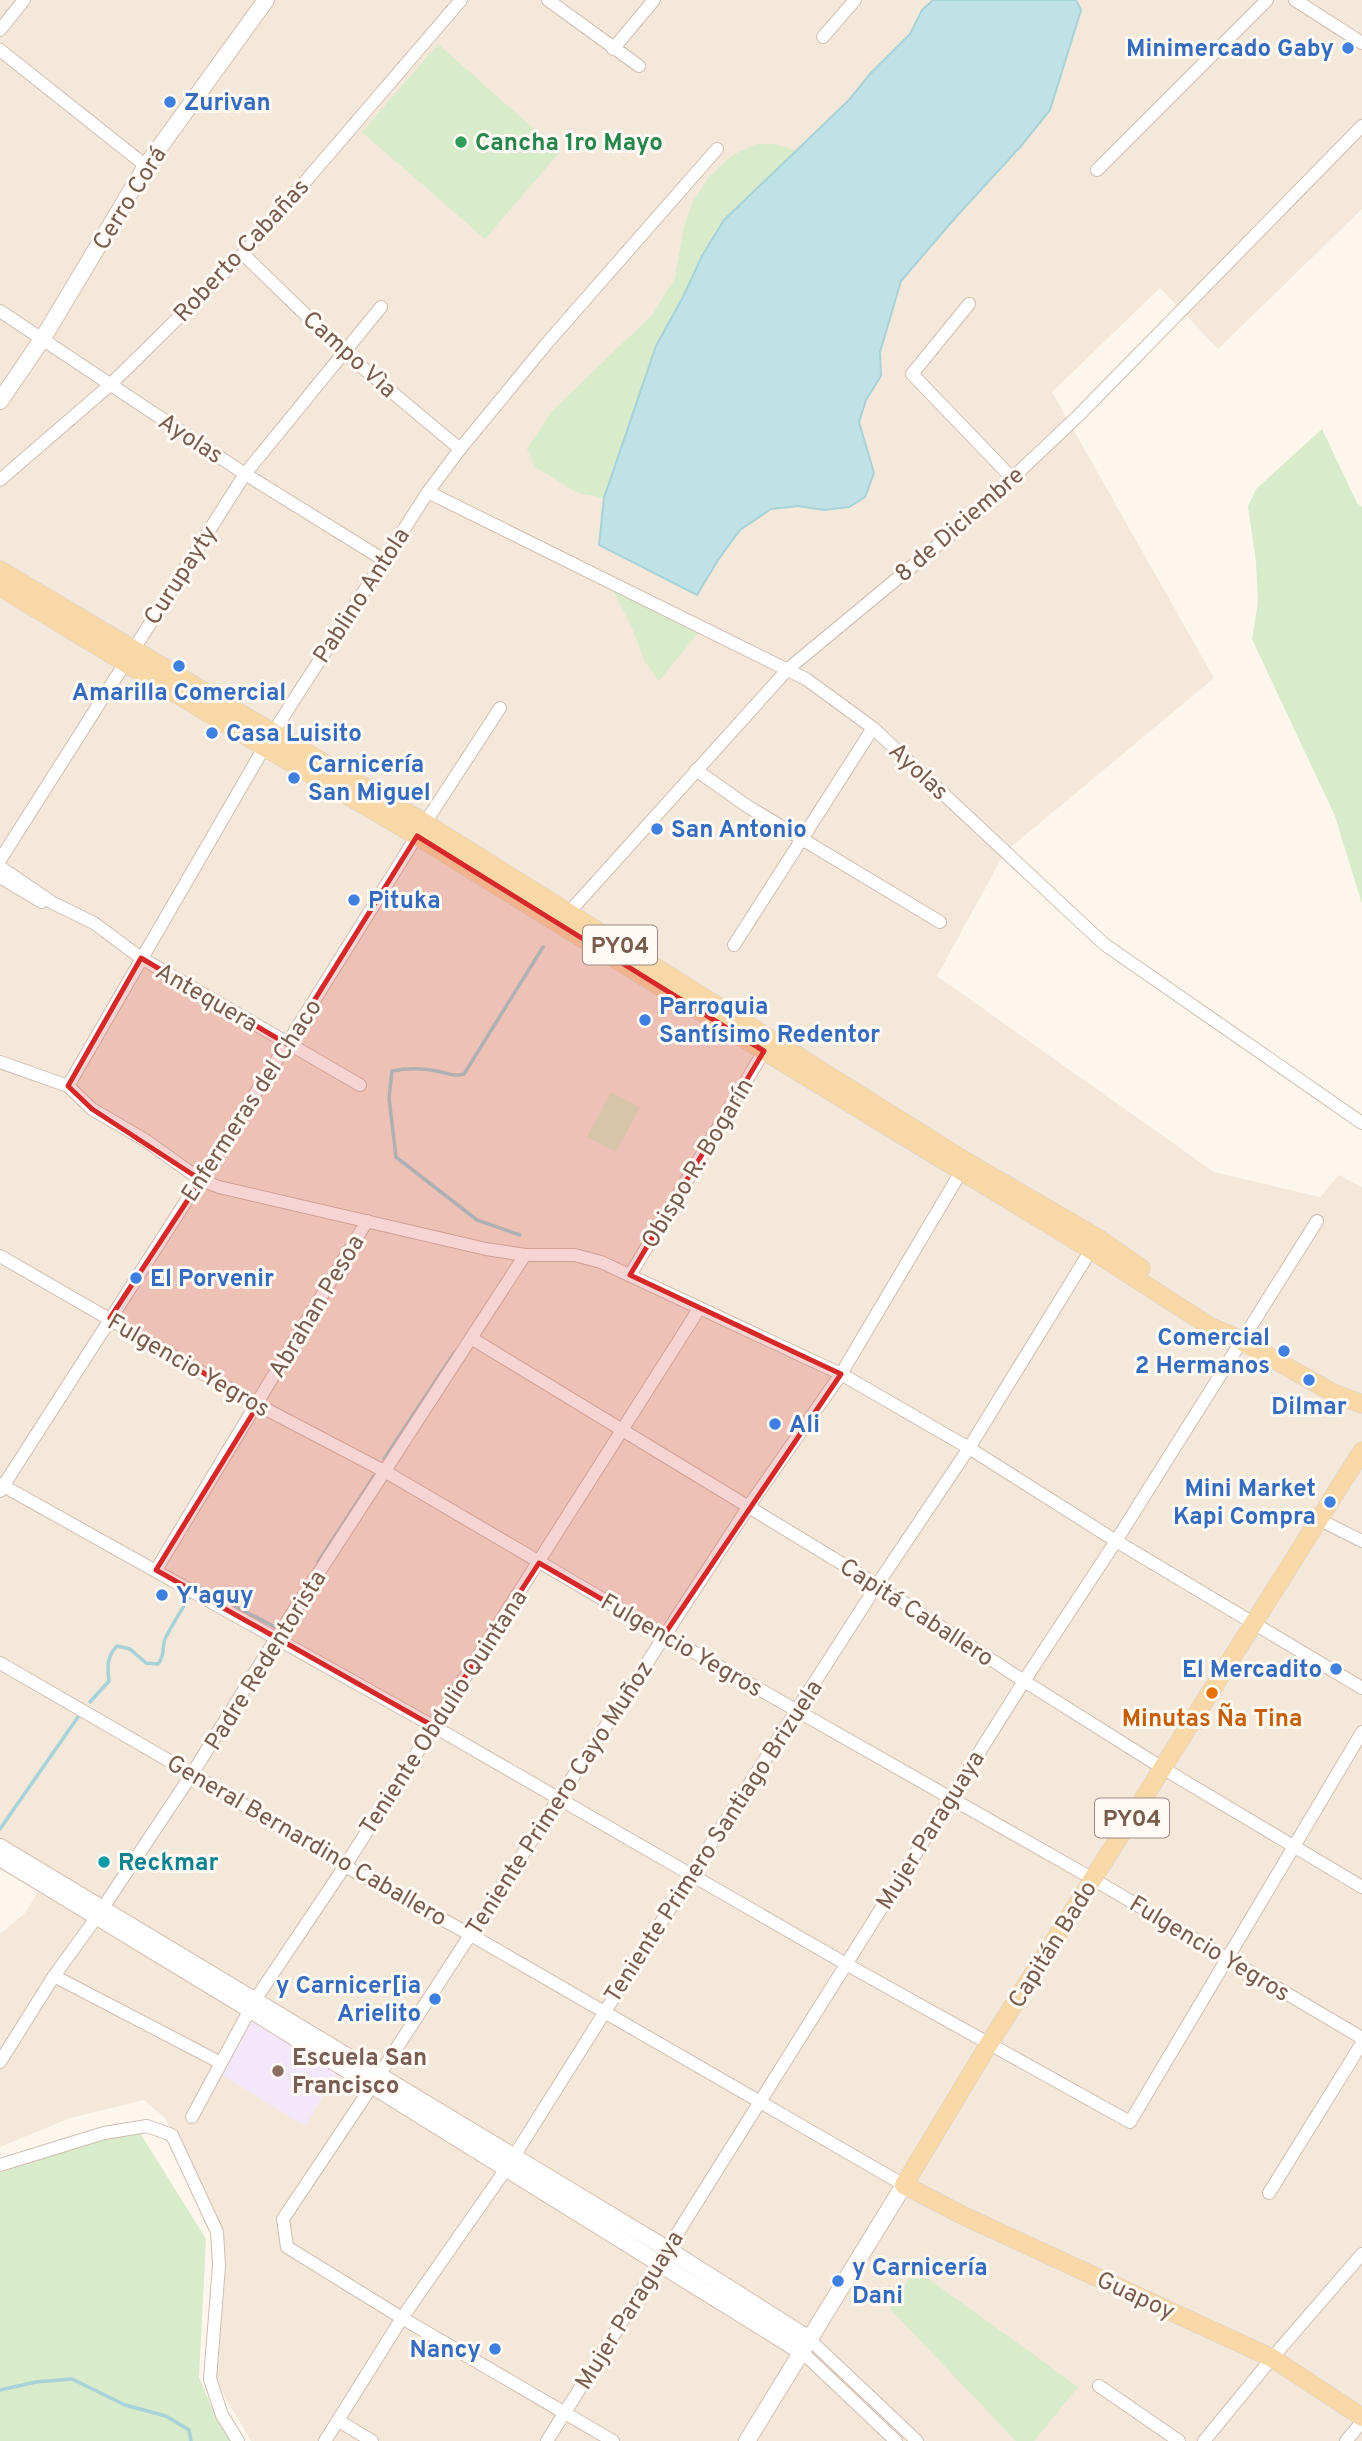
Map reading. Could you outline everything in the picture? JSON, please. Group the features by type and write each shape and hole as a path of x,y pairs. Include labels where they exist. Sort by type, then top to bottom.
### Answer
{"main road":[{"name":"Cerro Corá","path":"0,401 43,338 146,166 267,0"},
{"name":"PY04","path":"0,570 128,656 421,829 964,1167"},
{"name":"PY04","path":"0,587 128,656"},
{"name":"PY04","path":"563,918 764,1051 1095,1244 1216,1321 1235,1338 1332,1393 1362,1404"},
{"name":"Capitán Bado","path":"747,2441 989,2044 1362,1451"},
{"path":"0,1847 99,1912 510,2162 805,2346"},
{"path":"0,1858 99,1912"},
{"name":"Guapoy","path":"904,2185 964,2216 1272,2358 1362,2420"}],"street":[{"path":"0,30 24,0"},
{"name":"Roberto Cabañas","path":"0,480 110,385 243,254 461,0"},
{"path":"548,0 639,66"},
{"path":"613,49 654,0"},
{"path":"823,37 855,0"},
{"path":"1097,170 1267,0"},
{"path":"1295,0 1362,43"},
{"path":"0,50 146,166"},
{"name":"8 de Diciembre","path":"563,918 788,669 968,520 1079,415 1362,127"},
{"name":"Pablino Antola","path":"68,1086 268,741 428,492 548,342 717,149"},
{"name":"Campo Vìa","path":"243,254 344,352 460,449"},
{"path":"969,304 912,374 1012,478"},
{"name":"Curupayty","path":"0,860 245,474 381,307"},
{"name":"Ayolas","path":"0,311 245,474 384,560"},
{"name":"Ayolas","path":"428,492 806,679 873,728 1104,944 1362,1122"},
{"name":"Enfermeras del Chaco","path":"1,1487 201,1180 500,708"},
{"path":"734,945 873,728"},
{"path":"696,771 747,806 940,922"},
{"path":"0,867 53,903 94,923"},
{"path":"0,877 60,911 94,923"},
{"name":"Antequera","path":"94,923 141,958 360,1085"},
{"name":"Obispo R. Bogarín","path":"630,1275 764,1051"},
{"path":"0,1062 68,1086 92,1110 145,1140 201,1180 219,1187 486,1249 525,1255 575,1255 601,1262 630,1275 841,1374 969,1448 1116,1541 1362,1688"},
{"name":"Teniente Primero Cayo Muñoz","path":"402,2318 287,2247 283,2219 376,2081 749,1506 841,1374 964,1167"},
{"name":"Abrahan Pesoa","path":"156,1570 367,1221"},
{"name":"Mujer Paraguaya","path":"547,2441 1024,1681 1116,1541 1235,1338 1317,1221"},
{"name":"Teniente Primero Santiago Brizuela","path":"325,2441 402,2318 510,2162 877,1585 969,1448 1095,1244"},
{"name":"Padre Redentorista","path":"0,2062 54,1976 192,1774 277,1637 525,1255"},
{"name":"Fulgencio Yegros","path":"0,1256 258,1405 386,1472 664,1635 951,1797 1228,1957 1362,2040"},
{"name":"Teniente Obdulio Quintana","path":"192,2117 252,2004 345,1866 699,1309"},
{"name":"Capitá Caballero","path":"471,1338 877,1585 1164,1769 1362,1886"},
{"path":"1,1487 277,1637 846,1964 1130,2122 1362,1732"},
{"path":"1320,1520 1362,1541"},
{"name":"General Bernardino Caballero","path":"0,1663 345,1866 471,1935 904,2185"},
{"path":"54,1976 221,2063"},
{"path":"1269,2193 1362,2040"},
{"path":"0,2165 77,2140 115,2131 147,2126 172,2135 217,2232 219,2266 210,2379 222,2415 237,2441"},
{"path":"1204,2441 1362,2254"},
{"path":"402,2318 613,2441"},
{"path":"805,2346 891,2439 899,2424"},
{"path":"805,2346 917,2441"},
{"path":"1099,2386 1179,2441"},
{"path":"338,2420 372,2441"},
{"path":"1346,2441 1362,2420"}],"highlighted area":[{"path":"417,836 764,1051 630,1275 841,1374 664,1635 539,1563 433,1726 156,1570 258,1405 110,1318 201,1180 92,1109 68,1086 141,958 287,1044"}],"shaded area":[{"path":"0,0 1362,0 1362,209 1218,349 1160,288 1052,392 1214,678 1005,852 937,976 1214,1172 1320,1197 1339,1175 1362,1187 1362,2441 251,2441 216,2381 212,2322 220,2268 220,2224 165,2118 144,2100 70,2118 0,2147 0,1934 25,1913 38,1892 0,1869"},
{"name":"Escuela San Francisco","path":"249,2016 339,2071 305,2126 217,2072"}],"green space":[{"name":"Cancha 1ro Mayo","path":"438,44 560,152 485,239 362,132"},
{"path":"756,144 774,144 796,150 724,220 702,256 628,424 604,498 578,493 535,467 527,449 551,412 652,315 675,278 684,227 693,201 709,177 731,156"},
{"path":"1322,429 1357,503 1362,507 1362,904 1335,816 1252,639 1258,602 1256,562 1248,506 1257,488"},
{"path":"609,583 702,628 659,681 645,662 631,625"},
{"path":"611,1092 640,1107 616,1152 587,1137"},
{"path":"102,2133 140,2133 206,2239 199,2377 212,2408 232,2441 0,2441 0,2173"},
{"path":"915,2269 1078,2387 1034,2441 1016,2441 890,2309"}],"water":[{"path":"933,0 1076,0 1081,10 1050,110 901,281 880,352 881,376 866,400 859,422 874,473 865,497 849,507 824,510 798,506 771,509 740,530 697,595 599,545 604,498 656,346 702,256 724,220 849,100 870,74 910,34 922,10"}],"waterway":[{"path":"520,1235 477,1220 396,1157 389,1098 392,1071 420,1069 454,1075 464,1074 543,947"},
{"path":"384,1459 454,1353"},
{"path":"318,1562 374,1476"},
{"path":"194,1589 196,1586 277,1628 278,1625"},
{"path":"90,1702 109,1681 108,1662 117,1646 130,1649 146,1663 158,1664 166,1637 190,1596"},
{"path":"0,1829 78,1717"},
{"path":"0,2390 36,2382 72,2379 125,2405 166,2416 189,2430 191,2441"}],"place":[{"name":"Minimercado Gaby","path":"1348,48"},
{"name":"Zurivan","path":"170,102"},
{"name":"Cancha 1ro Mayo","path":"461,142"},
{"name":"Amarilla Comercial","path":"179,666"},
{"name":"Casa Luisito","path":"212,733"},
{"name":"Carnicería San Miguel","path":"294,778"},
{"name":"San Antonio","path":"657,829"},
{"name":"Pituka","path":"354,900"},
{"name":"Parroquia Santísimo Redentor","path":"645,1020"},
{"name":"El Porvenir","path":"136,1278"},
{"name":"Comercial 2 Hermanos","path":"1284,1351"},
{"name":"Dilmar","path":"1309,1380"},
{"name":"Ali","path":"775,1424"},
{"name":"Mini Market Kapi Compra","path":"1330,1502"},
{"name":"Y'aguy","path":"162,1595"},
{"name":"El Mercadito","path":"1336,1669"},
{"name":"Minutas Ña Tina","path":"1212,1693"},
{"name":"Reckmar","path":"104,1862"},
{"name":"y Carnicer[ia Arielito","path":"435,1999"},
{"name":"Escuela San Francisco","path":"278,2071"},
{"name":"y Carnicería Dani","path":"838,2281"},
{"name":"Nancy","path":"495,2349"}]}
